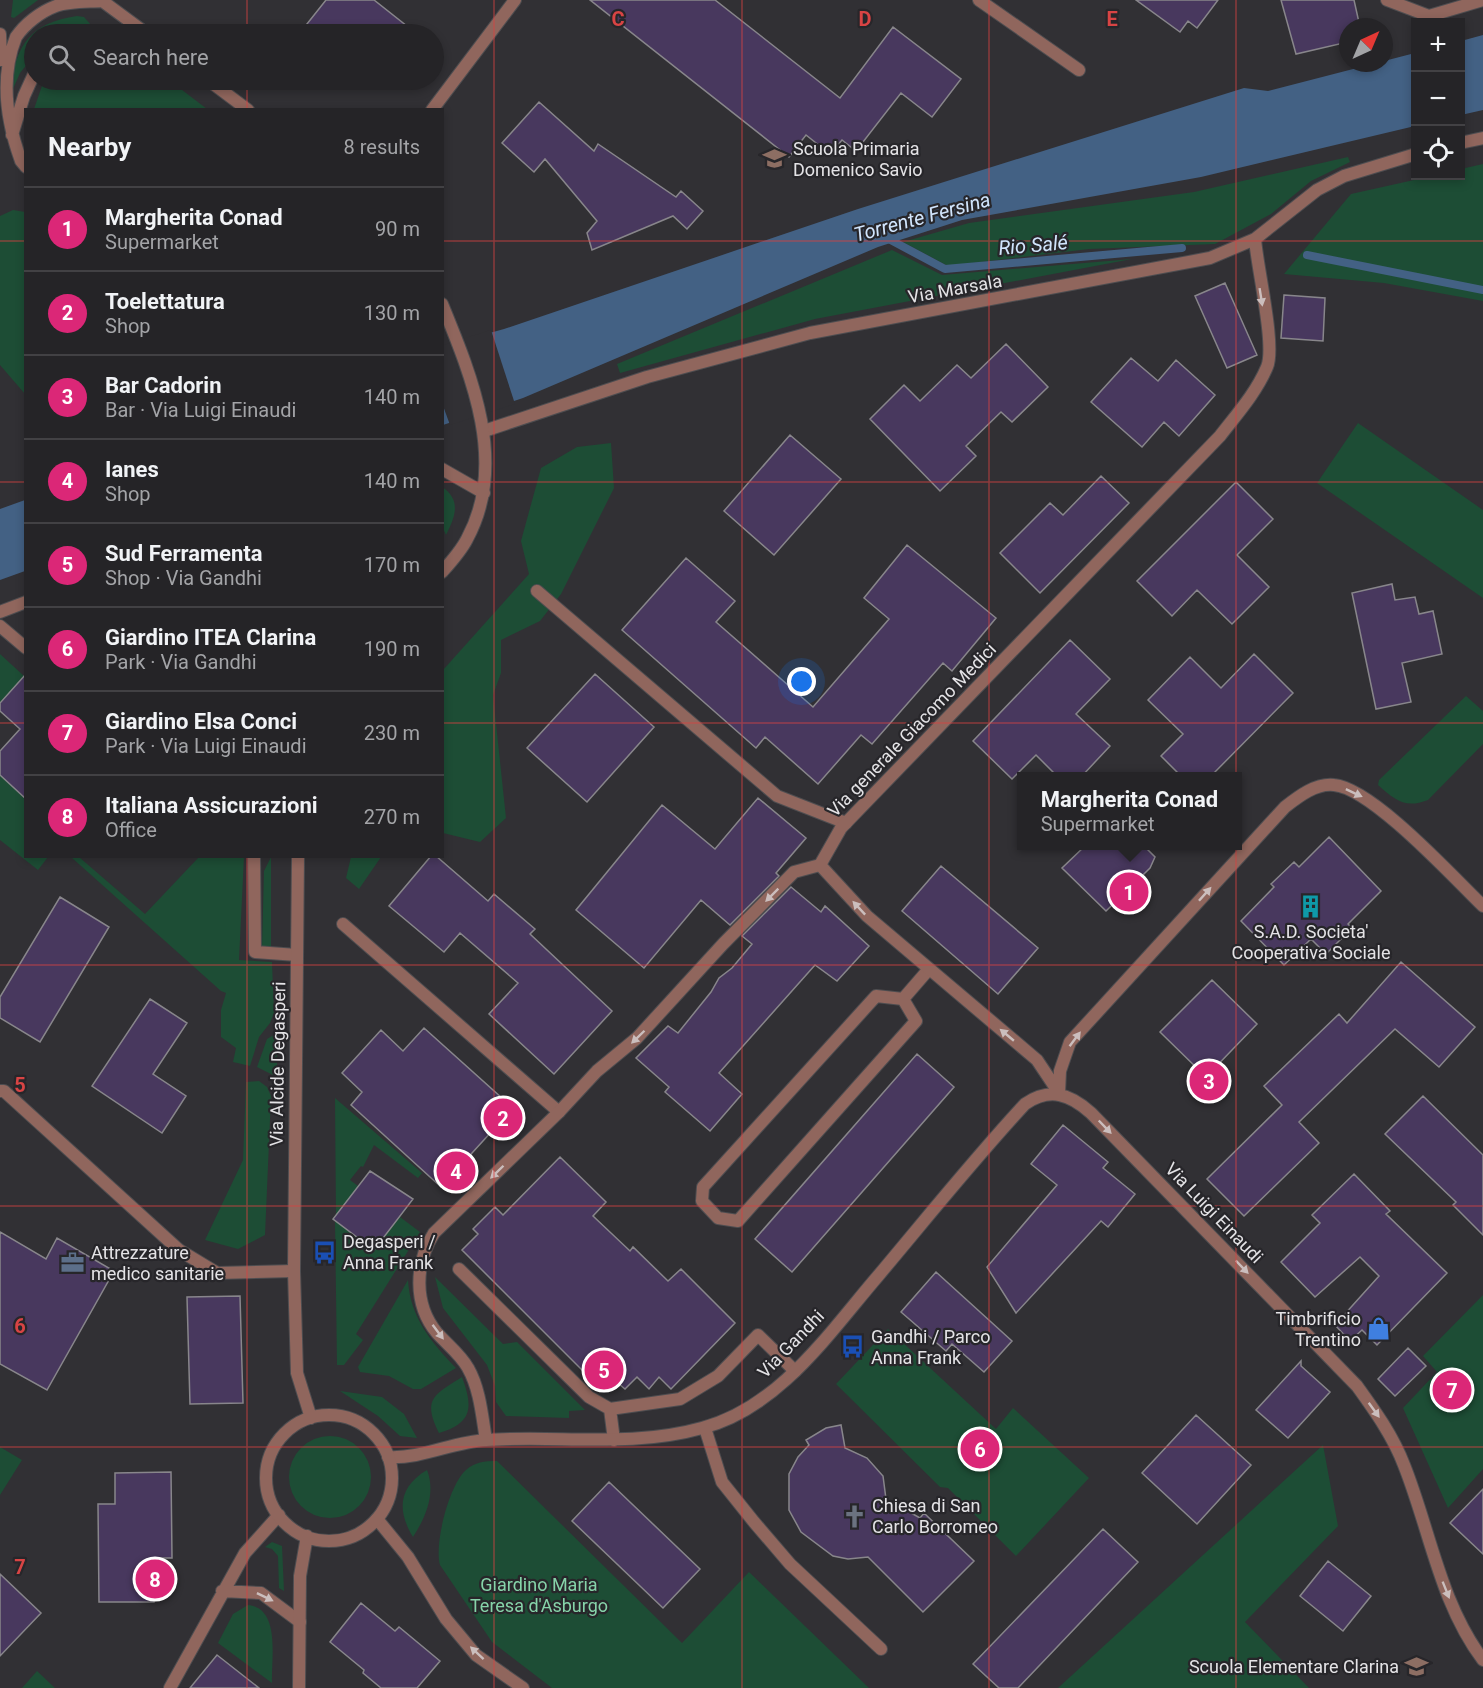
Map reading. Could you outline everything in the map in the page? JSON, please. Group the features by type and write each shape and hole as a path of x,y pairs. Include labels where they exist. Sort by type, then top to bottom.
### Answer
{"street":[{"path":"27,24 36,16 57,5 101,0 133,24"},
{"path":"433,108 514,0"},
{"path":"979,0 1078,70"},
{"path":"1387,0 1430,16 1483,0"},
{"path":"2,68 8,48 24,27"},
{"path":"0,34 3,111 24,162"},
{"path":"12,135 28,90"},
{"path":"221,90 245,108"},
{"path":"1465,142 1483,138"},
{"name":"Via Marsala","path":"484,430 647,377 810,333 1199,261 1254,239 1317,190 1344,176 1411,156"},
{"name":"Via generale Giacomo Medici","path":"820,865 846,823 1220,436 1251,397 1268,365 1270,347 1254,239"},
{"path":"444,309 482,418 487,464 484,493 468,539 444,569"},
{"path":"444,470 484,493"},
{"path":"537,591 777,796 846,823"},
{"path":"0,612 24,603"},
{"path":"0,626 24,646"},
{"path":"1059,1094 1060,1071 1070,1042 1285,807 1308,791 1334,785 1368,799 1483,906"},
{"path":"254,858 255,952 297,955"},
{"name":"Via Alcide Degasperi","path":"298,858 294,1271 297,1373 311,1418"},
{"path":"486,1440 477,1388 468,1366 435,1330 423,1307 419,1267 425,1247 434,1233 559,1112 597,1071 637,1038 723,944 794,872 820,865"},
{"name":"Via Luigi Einaudi","path":"820,865 867,916 1037,1060 1059,1094 1076,1100 1091,1113 1357,1386 1383,1422 1404,1464 1440,1576 1456,1614 1483,1660"},
{"path":"343,924 559,1112"},
{"path":"903,999 928,969"},
{"path":"876,996 903,999 916,1021 738,1221 718,1218 702,1201 703,1187 876,996"},
{"path":"2,1091 179,1250 218,1273 294,1271"},
{"name":"Via Gandhi","path":"388,1457 404,1458 486,1440 614,1440 665,1436 705,1428 745,1410 795,1371 1026,1104 1040,1096 1059,1094"},
{"path":"459,1269 589,1397 610,1408 680,1399 718,1376 758,1335 795,1371"},
{"path":"610,1408 614,1440"},
{"path":"337,1416 361,1424 380,1442 388,1457 392,1475 390,1494 377,1519 364,1530 340,1540 323,1540 307,1536 291,1528 279,1515 267,1487 270,1458 285,1433 311,1418 337,1416"},
{"path":"705,1428 722,1482 790,1563 881,1648"},
{"path":"170,1688 245,1553 279,1515"},
{"path":"377,1519 408,1557 454,1628 477,1654 523,1688"},
{"path":"299,1688 300,1576 307,1536"},
{"path":"222,1592 261,1593 300,1622"}],"green space":[{"path":"13,0 38,0 14,18 11,17"},
{"path":"84,17 90,24 48,24 61,19"},
{"path":"24,45 24,68 13,89 10,88 13,73"},
{"path":"41,90 182,90 206,108 34,108"},
{"path":"1348,157 1350,162 1311,181 1271,214 1215,244 1089,249 948,266 903,242 969,223 1194,192"},
{"path":"1483,164 1483,301 1384,283 1284,274 1351,194 1414,180 1465,180 1465,168"},
{"path":"13,210 24,212 24,393 0,365 0,216"},
{"path":"892,250 942,275 1132,259 815,319 620,373 617,364"},
{"path":"1358,423 1483,510 1483,598 1317,483"},
{"path":"611,443 614,488 561,594 540,621 501,640 501,673 493,695 506,818 480,842 444,833 444,669 529,574 521,541 541,468 577,447"},
{"path":"444,489 452,497 455,509 446,535"},
{"path":"0,654 24,676 0,703"},
{"path":"1466,696 1483,711 1483,744 1428,800 1413,804 1401,802 1378,785 1379,780"},
{"path":"0,775 24,798 24,858 47,858 38,870 0,840"},
{"path":"72,858 80,858 145,914 198,858 244,858 239,960 272,962 274,1013 270,1023 259,1037 250,1066 233,1062 236,1048 221,1037 221,1010 226,993"},
{"path":"271,858 271,948 262,948 264,871"},
{"path":"351,858 380,858 359,889 346,878"},
{"path":"277,1033 277,1077 257,1067 267,1039"},
{"path":"259,1081 267,1087 271,1096 265,1235 238,1249 205,1240 243,1160 246,1082"},
{"path":"335,1098 422,1173 418,1178 374,1145 363,1167 361,1166 350,1180 358,1186 336,1216"},
{"path":"400,1217 420,1232 356,1334 363,1340 344,1365 337,1365 335,1221 374,1250"},
{"path":"435,1277 503,1344 517,1342 585,1410 569,1411 569,1418 506,1416 496,1402 495,1386 487,1365 443,1308"},
{"path":"408,1280 413,1306 423,1328 456,1368 421,1389 413,1389 389,1376 360,1372 358,1367"},
{"path":"1483,1295 1483,1469 1448,1508 1403,1408 1437,1372 1423,1356"},
{"path":"888,1329 996,1429 1013,1408 1089,1478 1016,1556 948,1488 940,1487 836,1384"},
{"path":"462,1377 468,1397 467,1412 458,1424 439,1433 431,1412 431,1405 438,1394"},
{"path":"340,1391 382,1397 404,1414 417,1438 400,1436 378,1416"},
{"path":"330,1436 346,1439 359,1448 368,1461 371,1477 368,1493 359,1506 346,1515 330,1518 314,1515 301,1506 292,1493 289,1477 292,1461 301,1448 314,1439"},
{"path":"1323,1445 1338,1526 1245,1622 1309,1688 1058,1688"},
{"path":"0,1447 22,1460 0,1495"},
{"name":"Giardino Maria Teresa d'Asburgo","path":"497,1461 682,1643 749,1572 869,1688 552,1688 492,1642 440,1565 441,1530 454,1488 469,1467"},
{"path":"427,1470 430,1479 430,1496 422,1521 413,1537 404,1518 403,1500 410,1484"},
{"path":"272,1542 282,1546 284,1591 279,1588 278,1556 272,1549 265,1547"},
{"path":"248,1605 258,1608 266,1615 270,1625 273,1649 272,1683 218,1643 233,1614"},
{"path":"37,1671 55,1688 22,1688"}],"water":[{"path":"1483,35 1483,110 1465,114 1465,72 1465,40"},
{"name":"Torrente Fersina","path":"1411,54 1411,127 1201,177 962,220 878,247 523,398 444,425 444,346 504,329 858,209 1244,88 1268,91 1342,72 1393,72 1393,59"},
{"path":"24,500 24,571 0,580 0,509"}],"pier":[{"path":"491,330 515,404 450,425 444,408 444,345"}],"building":[{"path":"326,0 374,0 404,24 307,24"},
{"path":"590,0 715,0 840,98 893,27 961,79 932,117 901,93 856,151 842,140 830,154 806,135 789,157"},
{"path":"1136,0 1218,0 1197,28 1188,21 1180,32"},
{"path":"1281,0 1354,0 1358,18 1339,18 1339,44 1296,54"},
{"path":"539,102 594,151 598,144 676,197 681,191 703,211 687,229 673,216 592,250 587,233 597,221 545,159 534,172 502,143"},
{"path":"1225,283 1257,355 1227,368 1195,296"},
{"path":"1284,295 1325,298 1323,341 1281,338"},
{"path":"1006,344 1048,387 1012,422 1001,412 966,446 976,456 940,491 870,419 904,385 920,401 957,365 971,378"},
{"path":"1131,358 1158,381 1176,360 1215,395 1179,436 1164,422 1142,447 1091,402"},
{"path":"790,435 841,479 774,555 724,511"},
{"path":"1101,476 1129,503 1040,593 1000,553 1050,503 1063,515"},
{"path":"1236,482 1273,519 1237,555 1269,587 1232,624 1197,590 1172,616 1137,581"},
{"path":"907,545 996,618 952,671 943,663 872,744 861,735 818,784 765,737 756,748 622,630 686,558 735,601 716,622 813,707 889,619 864,598"},
{"path":"1392,584 1395,600 1415,597 1419,614 1433,611 1442,654 1402,663 1411,702 1376,709 1352,593"},
{"path":"1070,640 1110,679 1076,714 1110,746 1086,772 1053,772 1036,755 1012,779 973,741"},
{"path":"1254,654 1293,693 1215,772 1177,772 1161,756 1183,734 1148,700 1190,657 1221,688"},
{"path":"595,674 654,727 587,802 527,748"},
{"path":"24,676 24,797 0,775 0,751 20,729 0,711 0,703"},
{"path":"758,798 806,838 776,873 779,876 730,925 701,900 644,968 576,910 662,805 715,849"},
{"name":"S.A.D. Societa' Cooperativa Sociale","path":"1329,837 1381,891 1348,924 1352,928 1326,954 1311,939 1284,965 1241,921 1274,887 1271,884 1294,862 1299,867"},
{"path":"1081,850 1148,850 1155,857 1150,868 1106,911 1062,868"},
{"path":"429,858 438,858 488,901 494,894 535,929 530,934 612,1011 554,1074 489,1014 518,983 460,933 444,952 389,906"},
{"path":"941,866 1038,948 998,994 902,911"},
{"path":"791,887 821,912 825,906 869,946 837,981 815,965 719,1073 742,1094 710,1131 665,1092 669,1087 636,1058 668,1026 678,1033 711,992 719,978 732,968 752,944 742,936"},
{"path":"60,897 109,927 40,1042 0,1018 0,997"},
{"path":"1401,962 1475,1027 1439,1067 1395,1029 1299,1122 1319,1143 1244,1216 1207,1179 1282,1105 1264,1086 1339,1014 1347,1023"},
{"path":"1212,980 1257,1024 1206,1077 1160,1032"},
{"path":"150,999 187,1023 153,1074 186,1096 162,1133 92,1086"},
{"path":"424,1028 513,1108 441,1187 351,1105 362,1092 342,1073 381,1030 403,1051"},
{"path":"917,1054 954,1087 792,1272 755,1239"},
{"path":"1423,1096 1483,1155 1483,1235 1453,1205 1456,1202 1385,1134"},
{"path":"1063,1125 1108,1162 1103,1168 1135,1194 1108,1227 1101,1221 1016,1313 987,1267 1057,1185 1031,1164"},
{"path":"560,1157 606,1202 593,1216 630,1251 633,1247 668,1281 681,1269 735,1323 671,1389 659,1377 649,1389 637,1377 625,1389 612,1378 601,1389 462,1250 478,1234 473,1229 495,1207 503,1215"},
{"path":"370,1171 413,1199 374,1250 333,1219"},
{"path":"1354,1174 1390,1211 1386,1214 1447,1273 1377,1345 1362,1330 1350,1341 1335,1325 1379,1276 1360,1257 1315,1297 1281,1262 1320,1223 1312,1215"},
{"path":"0,1232 46,1259 57,1238 114,1271 47,1390 0,1364"},
{"path":"936,1272 1012,1341 984,1372 952,1344 946,1351 901,1312"},
{"path":"240,1296 243,1403 190,1404 187,1297"},
{"path":"1408,1348 1426,1366 1395,1396 1378,1379"},
{"path":"1301,1361 1301,1366 1330,1392 1288,1438 1256,1410"},
{"path":"1196,1415 1251,1465 1197,1524 1142,1473"},
{"name":"Chiesa di San Carlo Borromeo","path":"841,1425 845,1448 867,1458 883,1476 886,1499 920,1518 924,1513 974,1561 923,1612 868,1557 848,1559 833,1556 801,1532 789,1510 789,1474 798,1457 809,1445 806,1440 826,1428"},
{"path":"171,1472 172,1558 153,1558 154,1602 99,1602 98,1504 115,1504 115,1473"},
{"path":"609,1482 700,1569 663,1608 572,1521"},
{"path":"1483,1489 1483,1554 1450,1523"},
{"path":"1103,1529 1138,1562 1018,1688 999,1688 973,1664"},
{"path":"1328,1561 1371,1596 1343,1631 1300,1596"},
{"path":"0,1574 41,1613 0,1656"},
{"path":"361,1603 395,1631 399,1627 440,1661 417,1688 381,1688 363,1673 364,1670 330,1642"},
{"path":"217,1655 259,1688 190,1688"}],"waterway":[{"name":"Rio Salé","path":"885,237 945,269 1182,248"},
{"name":"Rio Salé","path":"1307,255 1483,290"}],"place":[{"name":"Scuola Primaria Domenico Savio","path":"775,159"},
{"name":"Margherita Conad","path":"1129,892"},
{"name":"S.A.D. Societa' Cooperativa Sociale","path":"1311,906"},
{"name":"Bar Cadorin","path":"1209,1081"},
{"name":"Toelettatura","path":"503,1118"},
{"name":"Ianes","path":"456,1171"},
{"name":"Degasperi / Anna Frank","path":"325,1252"},
{"name":"Attrezzature medico sanitarie","path":"73,1263"},
{"name":"Timbrificio Trentino","path":"1379,1329"},
{"name":"Gandhi / Parco Anna Frank","path":"853,1347"},
{"name":"Sud Ferramenta","path":"604,1370"},
{"name":"Giardino Elsa Conci","path":"1452,1390"},
{"name":"Giardino ITEA Clarina","path":"980,1449"},
{"name":"Chiesa di San Carlo Borromeo","path":"854,1516"},
{"name":"Italiana Assicurazioni","path":"155,1579"},
{"name":"Scuola Elementare Clarina","path":"1417,1667"}]}
